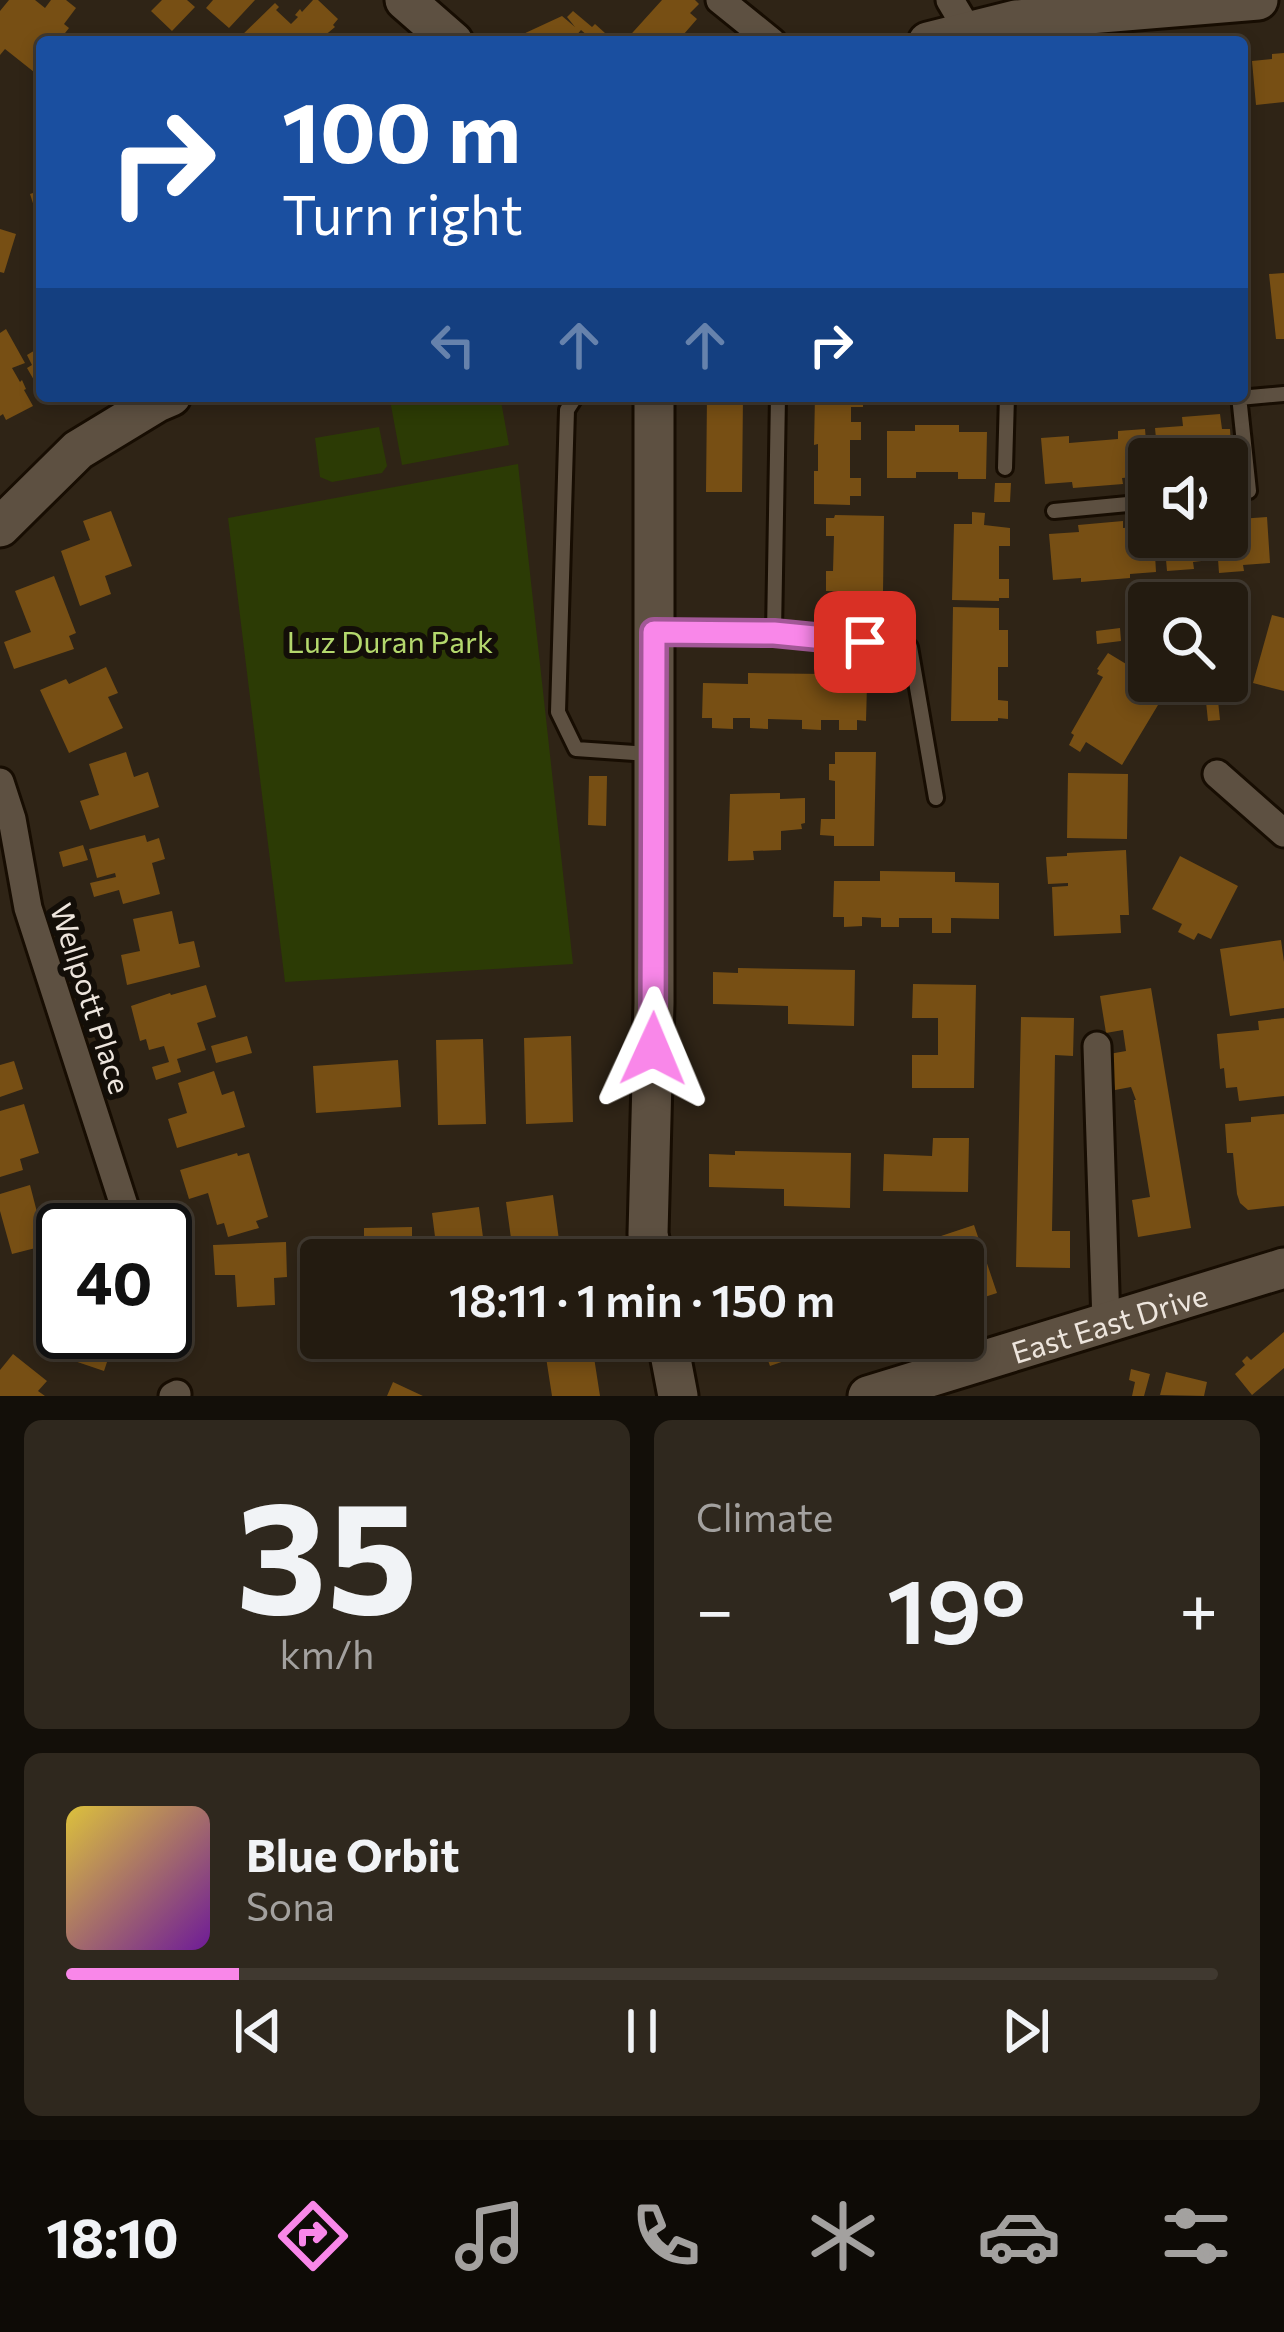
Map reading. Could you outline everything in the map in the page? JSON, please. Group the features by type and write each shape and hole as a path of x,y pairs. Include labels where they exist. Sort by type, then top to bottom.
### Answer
{"street":[{"path":"405,0 446,36"},
{"path":"720,0 765,36"},
{"path":"935,36 959,16 1016,31 1073,7 1258,0"},
{"path":"0,527 78,450 157,402"},
{"path":"649,1239 654,1003 654,402"},
{"path":"1217,774 1284,833"},
{"name":"Wellpott Place","path":"0,782 28,908 123,1203"},
{"path":"1097,1046 1106,1323"},
{"name":"East East Drive","path":"868,1396 1284,1268"},
{"path":"672,1359 678,1396"}],"lane":[{"path":"1248,396 1284,394"},
{"path":"572,402 567,410 558,712 575,749 654,754"},
{"path":"774,633 778,402"},
{"path":"1005,468 1007,402"},
{"path":"1240,402 1243,438"},
{"path":"1054,511 1128,504"},
{"path":"654,632 774,633 910,646 936,798"}],"green space":[{"path":"390,402 501,402 509,445 402,465"},
{"path":"379,427 387,466 382,473 332,482 320,477 315,438"},
{"name":"Luz Duran Park","path":"518,464 573,964 285,982 228,518"}],"building":[{"path":"9,0 35,0 45,8 51,0 66,0 76,8 64,24 69,28 63,36 36,36 34,72 5,49 0,55 0,11"},
{"path":"162,0 187,0 195,7 172,31 151,11"},
{"path":"213,0 255,0 229,28 206,8"},
{"path":"318,0 338,19 324,36 241,36 275,3 291,24 300,9"},
{"path":"662,0 699,4 690,13 697,19 682,36 629,36"},
{"path":"573,11 608,36 588,36 581,30 576,36 521,35 562,16 575,27 567,17"},
{"path":"1284,53 1284,102 1256,105 1252,61"},
{"path":"0,229 16,234 4,273 0,272"},
{"path":"1284,273 1284,339 1276,339 1269,274"},
{"path":"6,329 25,363 12,368 33,406 6,420 0,416 0,333"},
{"path":"36,350 36,384 27,368 32,365 27,355"},
{"path":"707,402 743,402 742,492 706,492"},
{"path":"815,402 863,402 863,407 851,407 851,422 861,422 861,440 850,440 850,478 861,478 861,496 850,496 850,505 814,504 818,444 814,445"},
{"path":"1220,414 1222,429 1230,429 1230,438 1156,438 1155,428 1183,426 1182,417"},
{"path":"915,425 959,425 959,432 987,432 986,479 958,479 958,472 887,478 887,431 915,431"},
{"path":"1145,429 1146,438 1128,438 1128,478 1122,478 1123,484 1073,488 1072,482 1045,484 1041,438 1069,436 1069,443 1118,439 1118,431"},
{"path":"995,483 1011,483 1010,502 994,502"},
{"path":"111,511 132,566 105,576 111,594 80,606 61,551 90,540 83,521"},
{"path":"972,512 985,513 984,525 1010,528 1010,546 999,546 999,579 1009,579 1009,598 952,600 954,524 972,524"},
{"path":"884,516 883,592 826,591 826,571 833,571 834,536 826,536 826,518"},
{"path":"1267,517 1270,563 1219,573 1218,559 1193,562 1194,569 1167,571 1166,558 1248,558 1248,518"},
{"path":"1123,521 1123,528 1128,528 1128,558 1155,558 1156,572 1081,582 1081,578 1053,580 1049,534 1079,532 1078,525"},
{"path":"54,576 76,633 69,636 74,649 14,669 4,642 31,632 15,591"},
{"path":"953,607 999,608 999,630 1008,630 1008,667 998,667 998,700 1008,701 1008,719 951,721"},
{"path":"1272,615 1284,618 1284,691 1253,683"},
{"path":"1120,628 1121,641 1097,644 1096,631"},
{"path":"1108,653 1128,665 1128,702 1158,705 1122,765 1086,742 1080,752 1069,745 1103,677 1097,669"},
{"path":"106,667 118,693 108,697 123,728 69,753 40,690 66,679 69,684"},
{"path":"748,673 824,674 824,685 867,685 866,721 857,720 857,730 839,730 839,720 821,720 821,730 802,729 802,720 768,719 768,729 750,728 750,718 733,718 733,729 712,728 712,718 702,718 703,683 748,684"},
{"path":"1206,702 1218,702 1220,720 1208,721"},
{"path":"126,752 134,777 148,772 159,807 90,830 80,801 99,795 89,764"},
{"path":"835,752 876,752 874,846 834,846 834,836 820,835 821,819 835,819 835,781 829,780 829,764 835,764"},
{"path":"1068,773 1128,774 1127,839 1067,838"},
{"path":"589,776 607,776 606,826 588,825"},
{"path":"780,793 780,799 805,798 802,829 781,831 781,850 753,851 754,860 728,861 730,794"},
{"path":"145,835 147,842 159,838 165,859 152,863 160,894 123,904 119,890 94,897 90,883 116,877 115,873 97,878 89,849"},
{"path":"83,845 88,860 63,867 59,852"},
{"path":"1126,850 1129,915 1120,915 1121,933 1054,936 1052,887 1068,883 1048,884 1046,857"},
{"path":"1180,856 1238,886 1211,939 1198,933 1194,940 1178,932 1182,924 1152,909"},
{"path":"880,871 955,872 955,882 999,883 999,919 951,918 951,933 932,933 932,918 899,918 899,927 881,927 881,918 862,917 862,926 844,927 844,917 833,917 834,881 880,881"},
{"path":"172,911 179,944 194,941 200,967 127,985 121,955 140,951 133,919"},
{"path":"1281,940 1284,1008 1230,1016 1220,949"},
{"path":"738,968 855,970 854,1026 788,1024 788,1006 713,1004 713,972 738,973"},
{"path":"913,984 976,985 974,1088 912,1088 912,1055 938,1055 938,1018 912,1018"},
{"path":"206,985 216,1017 197,1023 206,1050 177,1059 181,1072 156,1080 152,1067 169,1062 164,1046 149,1050 146,1039 140,1041 131,1006"},
{"path":"1151,988 1191,1228 1138,1237 1132,1200 1150,1197 1136,1100 1131,1087 1115,1090 1109,1054 1126,1051 1123,1030 1106,1033 1100,996"},
{"path":"1021,1017 1074,1018 1073,1056 1055,1055 1052,1231 1070,1231 1070,1268 1016,1267"},
{"path":"1284,1018 1284,1096 1239,1101 1237,1087 1226,1088 1217,1034 1259,1030 1258,1021"},
{"path":"247,1036 252,1053 216,1063 211,1046"},
{"path":"571,1036 573,1122 526,1124 524,1038"},
{"path":"483,1039 486,1124 438,1125 436,1040"},
{"path":"398,1060 401,1107 316,1113 313,1066"},
{"path":"14,1061 23,1089 0,1097 0,1065"},
{"path":"214,1071 222,1095 234,1091 245,1127 177,1148 168,1119 187,1113 178,1083"},
{"path":"24,1104 39,1153 20,1159 23,1170 0,1177 0,1111"},
{"path":"1284,1114 1284,1206 1248,1210 1237,1194 1225,1124"},
{"path":"933,1138 969,1138 968,1192 883,1191 884,1154 932,1156"},
{"path":"735,1151 851,1153 850,1208 784,1206 784,1189 709,1187 709,1154 735,1155"},
{"path":"249,1153 268,1217 256,1221 259,1228 228,1237 224,1223 217,1225 208,1193 189,1199 180,1170"},
{"path":"30,1185 36,1208 36,1248 12,1254 0,1194"},
{"path":"553,1195 559,1239 511,1239 506,1202"},
{"path":"479,1207 483,1239 435,1239 432,1213"},
{"path":"974,1225 979,1239 932,1239"},
{"path":"412,1227 412,1239 364,1239 364,1228"},
{"path":"286,1242 287,1277 274,1278 275,1305 237,1307 235,1275 215,1275 213,1245"},
{"path":"984,1255 997,1293 984,1297"},
{"path":"1284,1332 1284,1368 1252,1395 1235,1374 1247,1356 1251,1360"},
{"path":"13,1354 47,1381 38,1391 45,1396 0,1396 0,1370"},
{"path":"69,1359 108,1359 104,1371"},
{"path":"546,1359 594,1359 600,1396 552,1396"},
{"path":"1131,1369 1150,1374 1144,1396 1132,1396"},
{"path":"1166,1372 1207,1382 1204,1396 1160,1395"},
{"path":"393,1382 423,1396 387,1396"}],"route":[{"path":"653,1049 654,632 774,633 865,642"}]}
